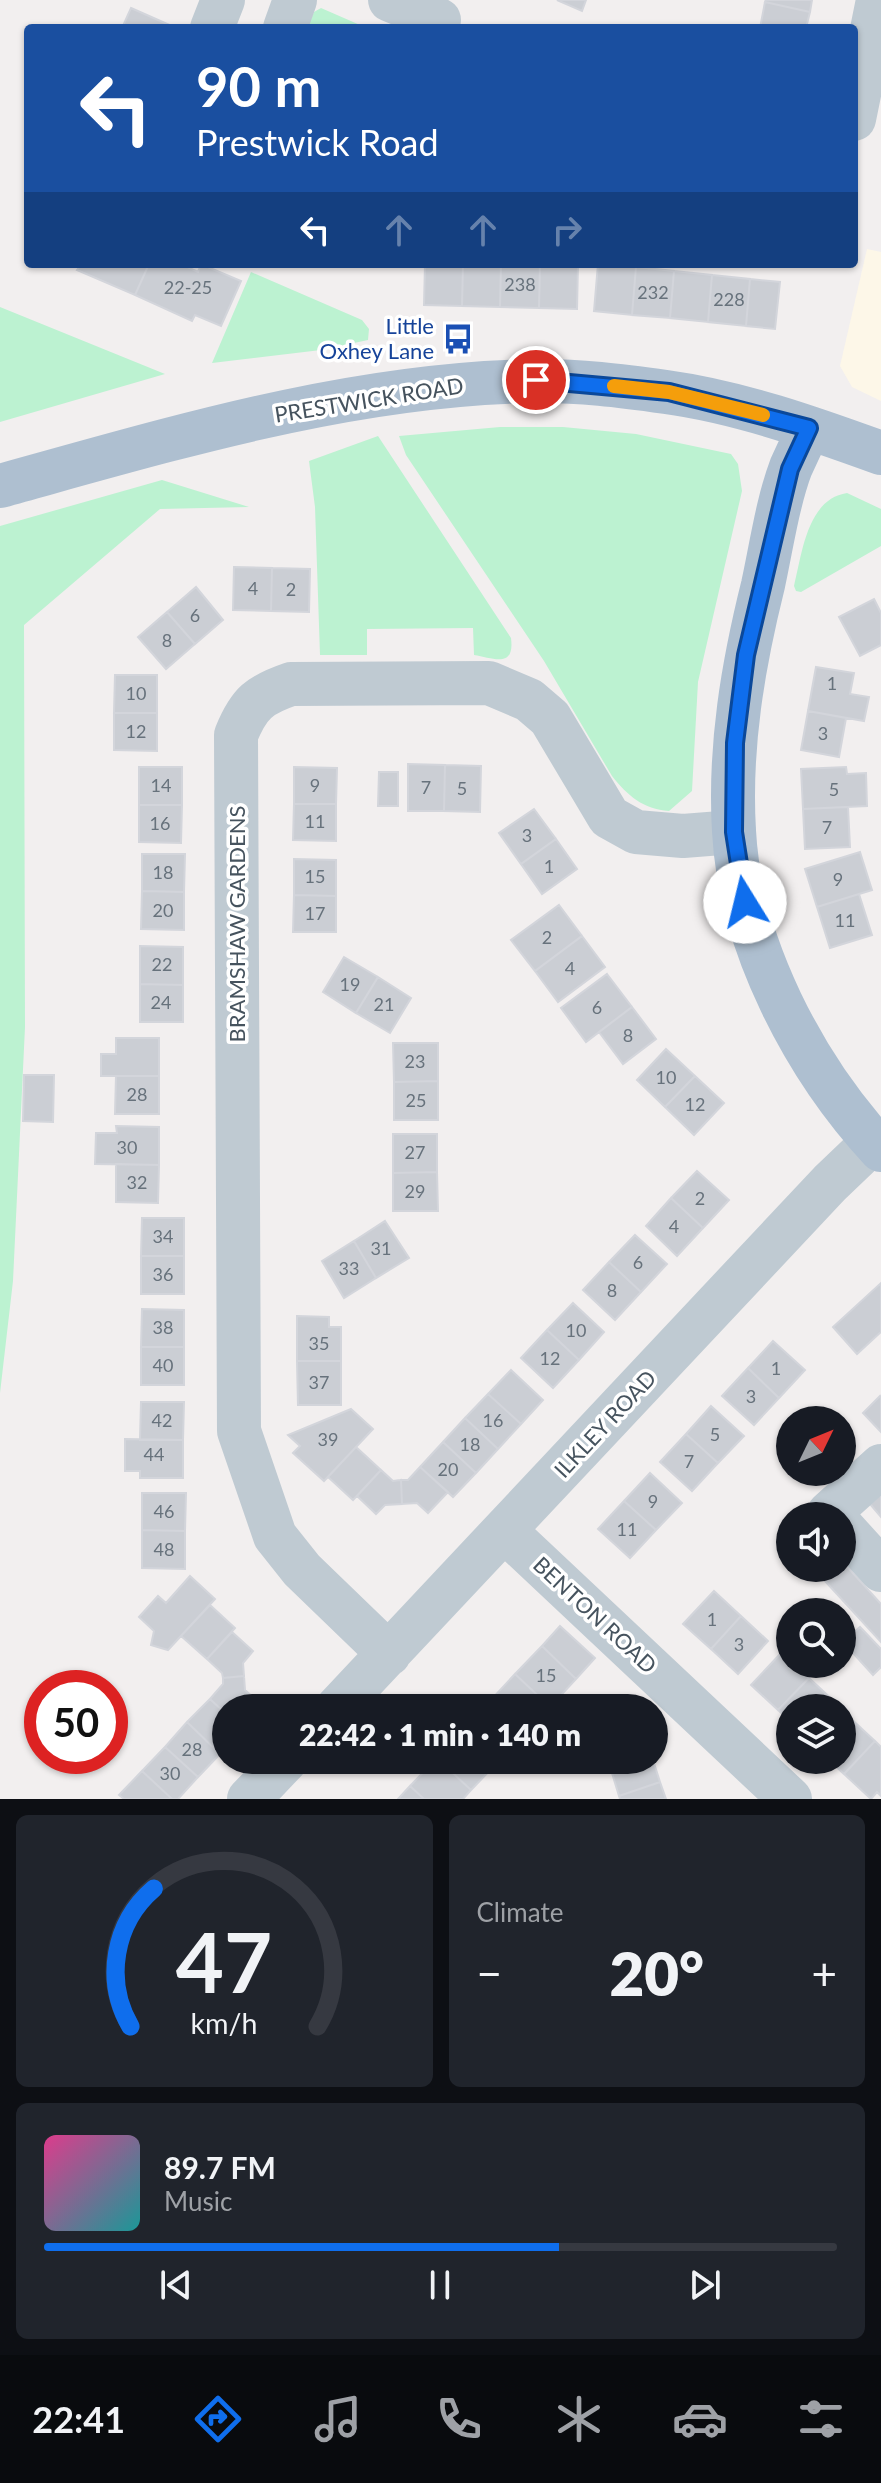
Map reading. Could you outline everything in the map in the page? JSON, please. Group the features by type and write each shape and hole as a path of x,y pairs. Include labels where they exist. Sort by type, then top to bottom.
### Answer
{"main road":[{"name":"PRESTWICK ROAD","path":"0,486 182,435 292,410 374,394 536,380 669,392 809,428 881,453"},
{"path":"809,428 790,469 746,655 735,743 734,832 745,902 766,968 803,1045 836,1095 877,1146"}],"street":[{"path":"214,24 223,0"},
{"path":"286,24 295,0"},
{"path":"390,0 439,20"},
{"path":"858,99 878,0"},
{"name":"BRAMSHAW GARDENS","path":"389,1654 302,1570 275,1536 239,1431 236,735 245,712 266,693 291,684 489,683 529,700 550,718 609,817 636,832 683,836 734,832"},
{"name":"ILKLEY ROAD","path":"350,1694 830,1183 877,1146"},
{"path":"841,1502 881,1466"},
{"name":"BENTON ROAD","path":"505,1531 790,1799"},
{"path":"856,1542 881,1570"},
{"path":"249,1799 273,1774"}],"shaded area":[{"path":"867,249 881,252 881,401 852,387 840,366"}],"green space":[{"path":"321,8 358,24 309,24 314,12"},
{"path":"251,272 362,320 369,329 368,340 321,350 212,363"},
{"path":"0,307 165,374 0,422"},
{"path":"500,427 563,427 636,434 731,454 738,464 742,491 698,682 692,791 669,811 651,808 637,800 612,776 544,661 406,455 399,436"},
{"path":"378,436 511,638 510,654 506,658 474,655 473,628 367,629 367,655 320,655 315,507 309,461"},
{"path":"162,480 249,507 160,509 24,625 25,1027 13,1281 0,1393 0,526"},
{"path":"847,493 881,509 881,546 801,592 796,591 794,586 808,530 823,506 834,497"}],"building":[{"path":"557,0 586,0 582,11"},
{"path":"766,0 812,0 810,12"},
{"path":"765,2 810,12 807,24 761,24"},
{"path":"131,8 167,24 124,24"},
{"path":"78,268 147,268 135,295 77,270"},
{"path":"147,268 190,268 198,272 200,268 210,268 241,281 221,326 195,315 192,321 135,295"},
{"path":"425,268 463,268 462,306 424,305"},
{"path":"463,268 501,268 500,307 462,306"},
{"path":"501,268 540,268 539,308 500,307"},
{"path":"540,268 578,268 577,309 539,308"},
{"path":"598,268 636,268 632,315 594,311"},
{"path":"636,268 674,271 670,318 632,315"},
{"path":"674,271 712,275 708,322 670,318"},
{"path":"712,275 750,279 746,326 708,322"},
{"path":"750,279 780,282 775,329 746,326"},
{"path":"234,567 272,568 271,611 233,610"},
{"path":"272,568 310,569 309,612 271,611"},
{"path":"196,587 223,620 195,644 167,612"},
{"path":"874,599 881,613 881,645 860,656 839,617"},
{"path":"167,612 195,644 166,669 138,637"},
{"path":"816,667 854,673 850,694 869,697 864,721 808,711"},
{"path":"115,675 157,675 157,713 114,713"},
{"path":"808,711 846,718 839,757 801,750"},
{"path":"114,713 157,713 157,751 114,750"},
{"path":"408,764 445,765 444,811 408,811"},
{"path":"445,765 481,766 480,812 444,811"},
{"path":"139,767 182,767 182,805 139,805"},
{"path":"294,767 337,768 336,804 294,804"},
{"path":"846,767 847,774 866,773 867,806 803,809 801,769"},
{"path":"379,772 398,772 398,806 378,806"},
{"path":"294,804 336,804 336,841 293,840"},
{"path":"139,805 182,805 181,843 139,842"},
{"path":"848,807 850,847 805,849 803,809"},
{"path":"534,809 556,839 521,864 499,833"},
{"path":"556,839 577,869 542,894 521,864"},
{"path":"860,852 872,890 817,907 805,869"},
{"path":"142,854 185,854 184,892 142,891"},
{"path":"294,859 336,860 336,896 294,895"},
{"path":"142,891 184,892 184,930 141,929"},
{"path":"859,894 872,935 830,948 817,907"},
{"path":"294,895 336,896 336,932 293,932"},
{"path":"559,905 582,936 535,971 511,940"},
{"path":"582,936 605,967 558,1002 535,971"},
{"path":"140,946 183,947 183,985 140,984"},
{"path":"344,957 378,977 356,1013 323,992"},
{"path":"607,974 632,1007 586,1042 561,1008"},
{"path":"378,977 411,998 390,1033 356,1013"},
{"path":"140,984 183,985 183,1022 140,1022"},
{"path":"632,1007 656,1039 623,1064 599,1032"},
{"path":"116,1038 159,1038 159,1076 101,1076 101,1054 116,1054"},
{"path":"393,1043 438,1043 438,1081 394,1082"},
{"path":"666,1049 695,1076 665,1107 637,1080"},
{"path":"24,1075 54,1075 53,1122 23,1121"},
{"path":"116,1076 159,1076 159,1114 115,1114"},
{"path":"695,1076 724,1103 694,1135 665,1107"},
{"path":"438,1081 438,1120 394,1120 394,1082"},
{"path":"116,1126 159,1127 159,1165 95,1164 96,1133 117,1133"},
{"path":"393,1134 437,1134 437,1172 393,1173"},
{"path":"116,1164 159,1165 158,1203 116,1202"},
{"path":"697,1171 729,1200 703,1228 671,1198"},
{"path":"437,1172 438,1211 393,1211 393,1173"},
{"path":"671,1198 703,1228 677,1256 646,1226"},
{"path":"142,1218 184,1218 184,1256 141,1256"},
{"path":"385,1221 409,1258 376,1278 354,1241"},
{"path":"635,1235 667,1264 641,1292 609,1262"},
{"path":"354,1241 376,1278 344,1298 322,1261"},
{"path":"141,1256 184,1256 184,1294 141,1294"},
{"path":"609,1262 641,1292 615,1320 583,1290"},
{"path":"881,1283 881,1332 857,1354 833,1327"},
{"path":"573,1303 604,1332 579,1360 547,1330"},
{"path":"142,1309 184,1310 184,1347 141,1347"},
{"path":"297,1316 329,1317 329,1327 341,1327 341,1361 297,1361"},
{"path":"547,1330 579,1360 553,1388 521,1358"},
{"path":"773,1341 805,1370 779,1398 748,1368"},
{"path":"141,1347 184,1347 184,1385 141,1385"},
{"path":"297,1361 341,1361 341,1405 298,1405"},
{"path":"748,1368 779,1398 754,1425 722,1396"},
{"path":"511,1370 543,1400 521,1424 488,1394"},
{"path":"488,1394 521,1424 498,1449 465,1418"},
{"path":"881,1398 881,1432 863,1413"},
{"path":"141,1402 184,1402 183,1440 140,1440"},
{"path":"711,1406 744,1436 718,1463 686,1434"},
{"path":"351,1409 373,1429 324,1481 293,1453 300,1446 288,1435"},
{"path":"465,1418 498,1449 476,1473 443,1442"},
{"path":"686,1434 718,1463 692,1491 660,1462"},
{"path":"125,1439 183,1440 183,1478 140,1478 140,1471 125,1471"},
{"path":"443,1442 476,1473 453,1497 420,1467"},
{"path":"356,1447 381,1470 353,1500 328,1477"},
{"path":"420,1467 448,1492 428,1513 417,1503 402,1504 401,1480 408,1480"},
{"path":"381,1470 393,1481 401,1480 402,1504 385,1505 376,1514 357,1496"},
{"path":"650,1473 682,1503 656,1530 624,1501"},
{"path":"142,1493 186,1493 185,1531 142,1530"},
{"path":"881,1494 881,1517 870,1504"},
{"path":"624,1501 656,1530 630,1558 598,1529"},
{"path":"142,1530 185,1531 185,1569 142,1568"},
{"path":"190,1576 215,1599 168,1650 151,1645 154,1631 139,1617 158,1596 166,1603"},
{"path":"856,1576 881,1604 881,1642 856,1615 856,1598 841,1598 826,1582 856,1582"},
{"path":"714,1591 741,1616 711,1649 683,1624"},
{"path":"210,1605 235,1628 207,1659 181,1636"},
{"path":"741,1616 768,1641 738,1674 711,1649"},
{"path":"560,1626 595,1658 576,1679 542,1646"},
{"path":"860,1627 881,1649 881,1667 873,1675 856,1656 856,1631"},
{"path":"232,1632 253,1651 243,1663 244,1676 223,1678 222,1673 207,1659"},
{"path":"542,1646 576,1679 562,1694 536,1694 515,1674"},
{"path":"776,1658 776,1678 809,1678 794,1694 776,1694 776,1708 751,1685"},
{"path":"515,1674 536,1694 496,1694"},
{"path":"244,1676 245,1690 249,1694 214,1694 223,1684 223,1678"},
{"path":"809,1678 826,1694 794,1694"},
{"path":"210,1699 212,1701 212,1746 187,1722"},
{"path":"187,1722 212,1746 212,1762 198,1777 165,1747"},
{"path":"856,1723 875,1741 856,1761"},
{"path":"875,1741 881,1747 881,1796 877,1792 871,1799 844,1774 856,1774 856,1761"},
{"path":"165,1747 198,1777 178,1799 172,1799 142,1771"},
{"path":"142,1771 172,1799 124,1799 119,1795"},
{"path":"422,1774 454,1774 471,1790 463,1799 424,1799 410,1786"},
{"path":"454,1774 486,1774 471,1790"},
{"path":"612,1774 657,1774 660,1782 619,1796"},
{"path":"660,1782 666,1799 620,1799 619,1796"},
{"path":"410,1786 424,1799 398,1799"}],"slow traffic":[{"path":"614,386 669,392 763,415"}],"place":[{"name":"Little Oxhey Lane","path":"458,339"}],"route":[{"path":"536,380 669,392 809,428 790,469 746,655 735,743 734,832 745,902"}]}
